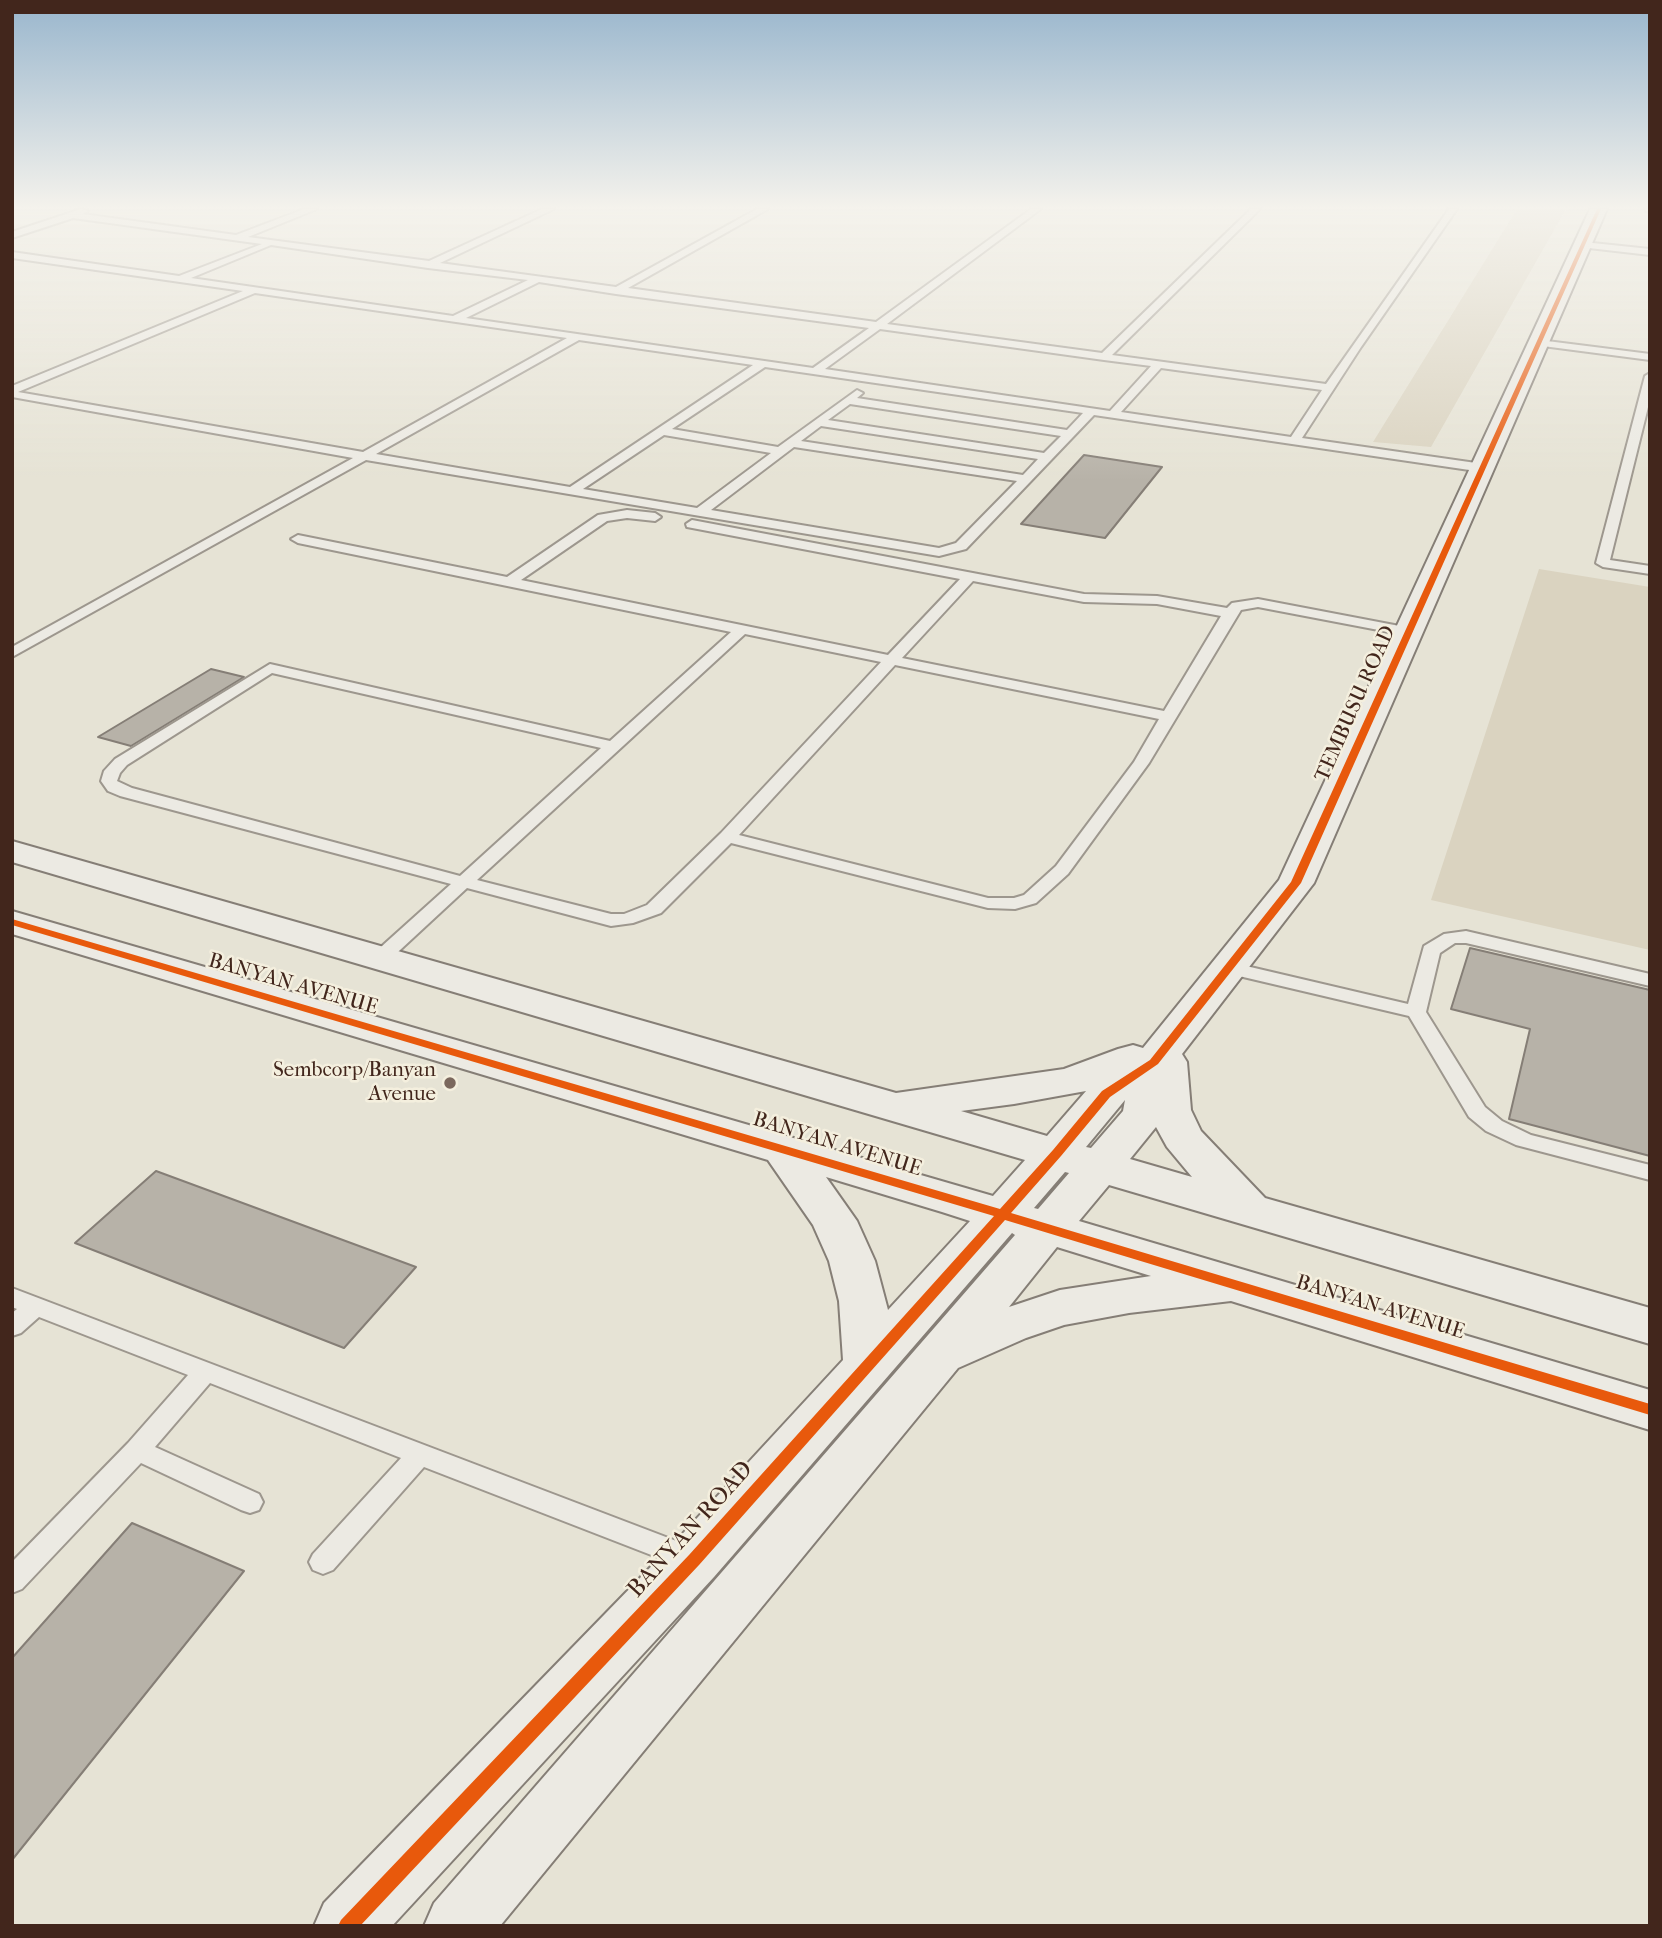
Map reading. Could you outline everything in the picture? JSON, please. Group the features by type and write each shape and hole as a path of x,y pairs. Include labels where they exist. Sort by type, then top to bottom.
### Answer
{"street":[{"name":"TEMBUSU ROAD","path":"1057,1153 1106,1094 1159,1054 1296,883 1559,299"},
{"path":"12,851 1650,1326"},
{"name":"BANYAN AVENUE","path":"12,922 1002,1214 1650,1410"},
{"name":"TEMBUSU ROAD","path":"1099,1166 1144,1114 1159,1054"},
{"path":"890,1105 1014,1091 1072,1081 1159,1054 1170,1110 1182,1137 1218,1179 1250,1209"},
{"path":"782,1149 834,1221 852,1261 863,1301 868,1365"},
{"name":"BANYAN ROAD","path":"347,1926 694,1560 1057,1153"},
{"path":"457,1926 1099,1166"},
{"path":"937,1357 1009,1325 1060,1308 1129,1296 1239,1286"}],"lane":[{"path":"12,392 232,299"},
{"path":"319,299 1483,468"},
{"path":"455,319 496,299"},
{"path":"683,299 1331,388"},
{"path":"816,371 917,299"},
{"path":"1104,357 1163,299"},
{"path":"1295,440 1391,299"},
{"path":"12,653 579,337"},
{"path":"1541,339 1650,350"},
{"path":"1541,339 1650,357"},
{"path":"573,490 764,363"},
{"path":"1113,414 1159,364"},
{"path":"1650,376 1603,563 1650,570"},
{"path":"699,512 874,379"},
{"path":"12,392 364,456 939,552 961,546 1092,411"},
{"path":"848,400 1069,434"},
{"path":"818,422 1046,457"},
{"path":"662,431 895,459 1026,479"},
{"path":"895,459 890,465 902,471 1015,491"},
{"path":"509,582 603,518 627,514 1084,598 1157,600 1230,613"},
{"path":"298,539 1170,717"},
{"path":"613,746 270,667 121,762 112,771 109,781 114,787 126,792 463,882 611,919 626,919 654,909 727,837 969,577"},
{"path":"727,837 988,903 1015,904 1030,899 1062,870 1141,763 1230,613 1237,606 1258,603 1410,632"},
{"path":"379,958 741,630"},
{"path":"1650,980 1466,937 1451,938 1431,950 1416,1012 1477,1112 1494,1126 1524,1140 1650,1173"},
{"path":"1228,968 1416,1012"},
{"path":"12,1297 694,1560"},
{"path":"12,1328 36,1306"},
{"path":"12,1581 137,1450 206,1371"},
{"path":"137,1450 250,1502"},
{"path":"323,1562 420,1454"}],"shaded area":[{"path":"1461,299 1515,299 1431,447 1373,442"},
{"path":"1539,569 1650,587 1650,950 1431,900"}],"building":[{"path":"1084,455 1162,467 1105,538 1021,524"},
{"path":"211,669 244,677 131,746 98,737"},
{"path":"1470,948 1650,990 1650,1156 1509,1119 1530,1029 1451,1009"},
{"path":"156,1171 416,1267 344,1348 75,1243"},
{"path":"132,1523 244,1571 12,1860 12,1658"}],"cycle path":[{"path":"347,1926 694,1560 1057,1153 1106,1094 1154,1062 1296,883 1558,299"},
{"path":"12,922 958,1201 1650,1410"}],"place":[{"name":"Sembcorp/Banyan Avenue","path":"450,1083"}]}
